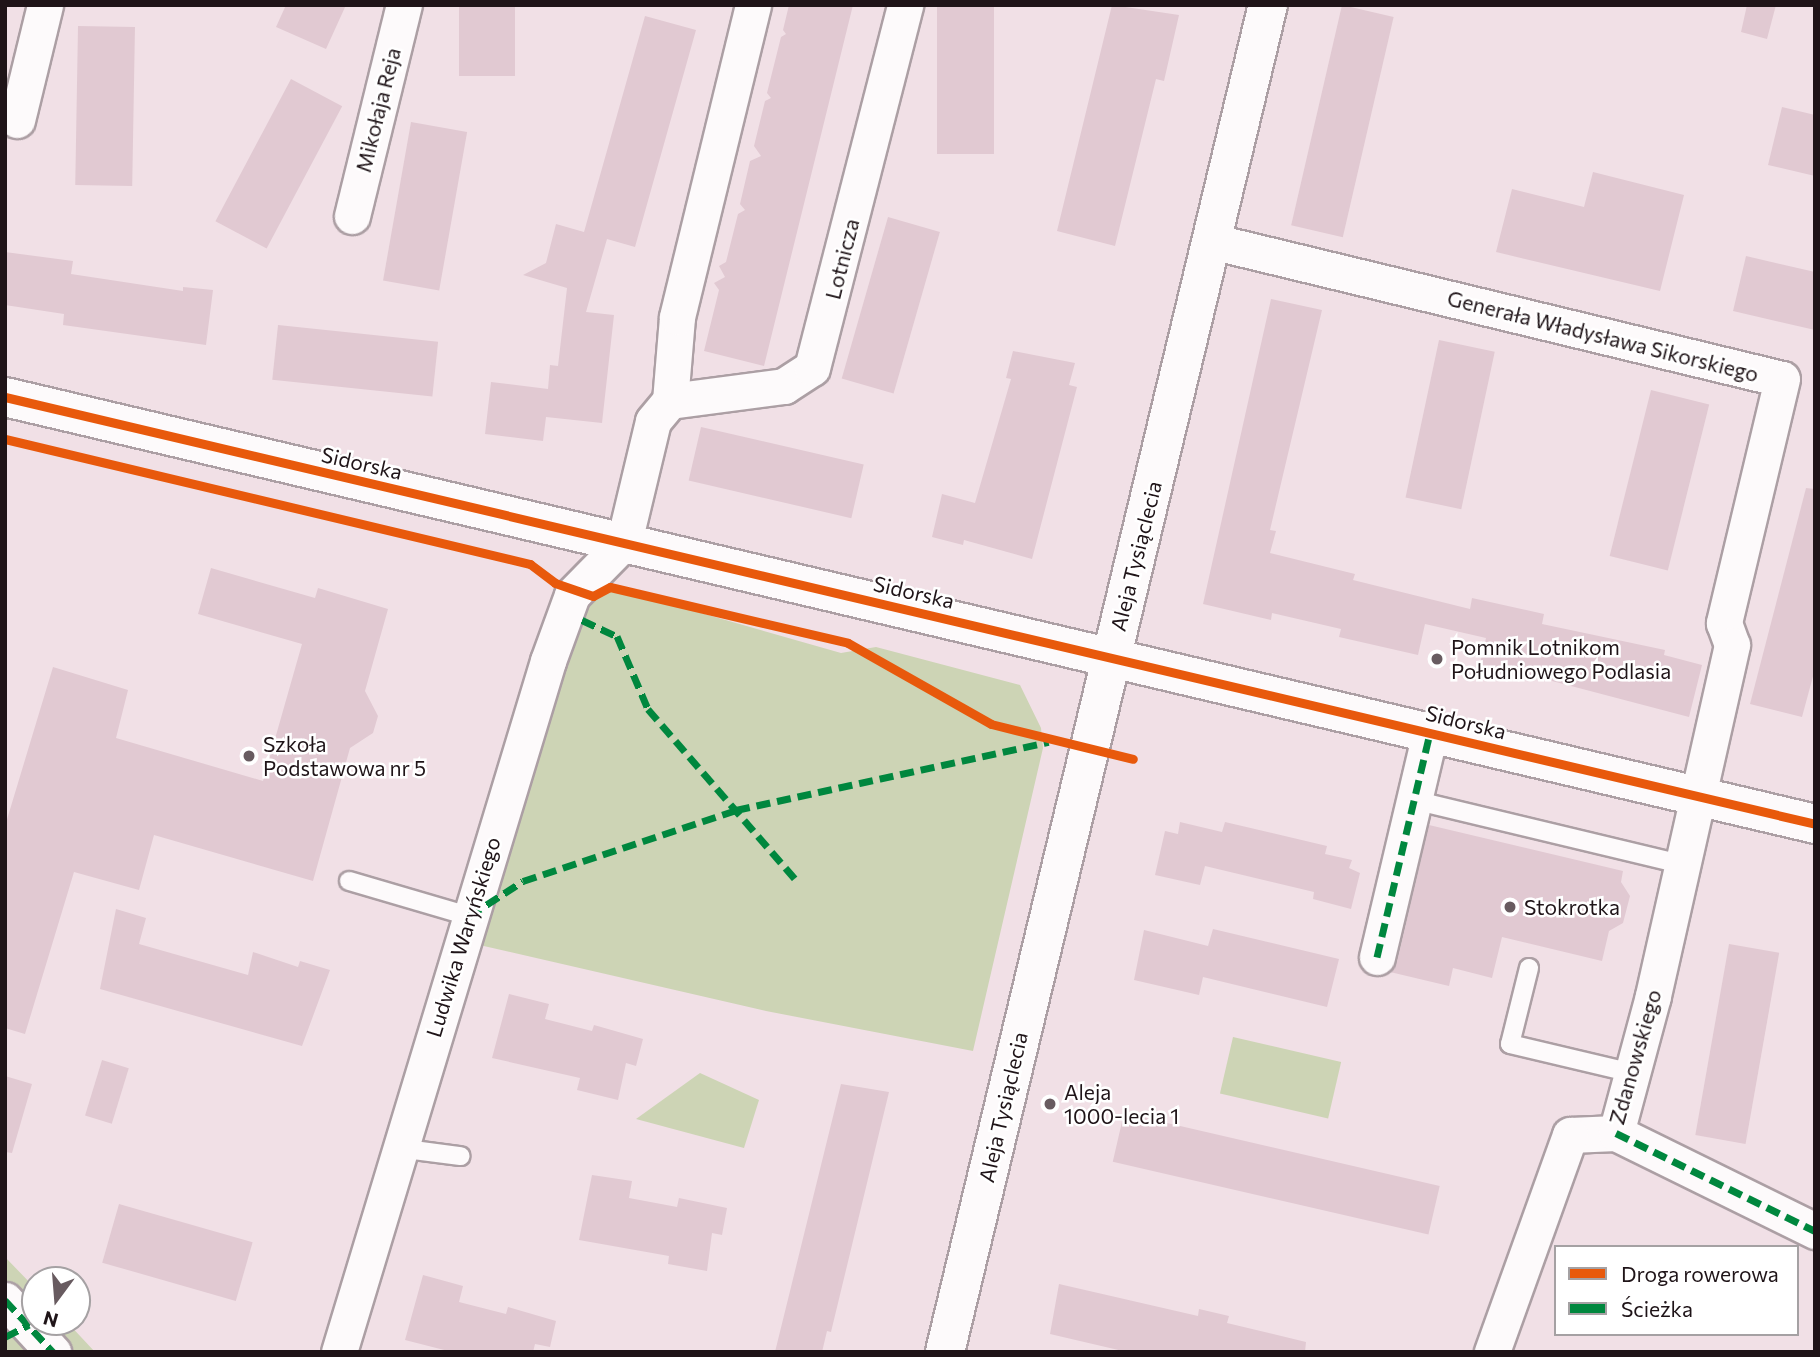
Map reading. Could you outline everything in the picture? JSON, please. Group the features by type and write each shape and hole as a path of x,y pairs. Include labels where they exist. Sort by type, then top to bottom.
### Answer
{"street":[{"path":"17,120 45,5"},
{"name":"Mikołaja Reja","path":"352,216 404,5"},
{"path":"624,542 653,421 670,401 677,317 754,5"},
{"name":"Lotnicza","path":"670,401 784,386 812,368 905,5"},
{"name":"Aleja Tysiąclecia","path":"945,1352 1268,5"},
{"name":"Generała Władysława Sikorskiego","path":"1211,241 1782,379 1724,623 1732,645 1696,796"},
{"name":"Sidorska","path":"5,397 1815,824"},
{"name":"Ludwika Waryńskiego","path":"339,1352 469,916 572,595 624,542"},
{"path":"1377,957 1430,732"},
{"name":"Zdanowskiego","path":"1492,1352 1570,1135 1616,1133 1633,1073 1696,796"},
{"path":"1616,1133 1815,1231"},
{"path":"5,1300 53,1352"}],"lane":[{"path":"1414,800 1681,864"},
{"path":"349,881 469,916"},
{"path":"1529,968 1510,1044 1633,1073"},
{"path":"398,1148 460,1156"}],"green space":[{"path":"610,587 841,653 876,647 1020,685 1041,728 1043,748 973,1051 766,1011 462,941 548,661 593,595"},
{"path":"1233,1037 1341,1062 1328,1118 1220,1094"},
{"path":"700,1073 759,1100 744,1148 636,1119"},
{"path":"5,1257 21,1274 21,1336 80,1336 95,1352 5,1352"}],"building":[{"path":"286,5 346,5 326,49 276,27"},
{"path":"459,5 515,5 515,76 459,76"},
{"path":"789,5 853,5 764,366 704,351 719,290 714,283 725,277 719,266 726,262 738,214 745,210 740,204 750,161 761,156 754,146 765,101 771,98 767,93 781,37 786,34 783,30"},
{"path":"937,5 994,5 994,154 937,154"},
{"path":"1112,5 1179,15 1164,81 1156,79 1115,246 1057,231"},
{"path":"1342,5 1394,17 1343,237 1291,225"},
{"path":"1747,5 1776,5 1767,39 1741,32"},
{"path":"645,16 696,30 635,247 607,239 586,312 614,315 602,423 546,417 543,441 485,434 491,382 548,389 550,365 558,366 567,288 523,275 546,263 556,224 584,232"},
{"path":"78,26 135,27 132,186 75,185"},
{"path":"291,79 342,106 267,248 215,221"},
{"path":"1782,107 1815,115 1815,176 1768,165"},
{"path":"411,122 467,132 439,290 383,281"},
{"path":"1593,172 1684,195 1660,291 1496,252 1512,189 1584,207"},
{"path":"888,217 940,232 894,393 842,378"},
{"path":"5,252 73,261 71,274 183,291 183,287 213,290 206,345 63,325 64,314 5,305"},
{"path":"1746,256 1815,272 1815,330 1733,311"},
{"path":"1271,299 1322,310 1270,530 1276,531 1270,553 1355,574 1353,580 1470,609 1472,598 1544,614 1542,624 1665,650 1664,655 1702,665 1689,717 1533,676 1532,681 1479,668 1486,638 1425,624 1418,655 1339,637 1341,629 1272,613 1271,620 1203,604"},
{"path":"278,325 438,342 432,397 272,380"},
{"path":"1439,340 1495,352 1461,509 1406,497"},
{"path":"1013,351 1075,363 1069,385 1077,387 1032,559 964,540 963,545 932,537 942,494 975,503 1011,379 1006,378"},
{"path":"1651,390 1709,405 1668,570 1610,556"},
{"path":"701,427 864,465 851,518 689,481"},
{"path":"1806,488 1815,489 1815,669 1802,717 1750,704"},
{"path":"211,568 315,598 318,588 388,609 365,691 378,716 373,733 350,748 313,881 154,835 139,890 74,872 25,1034 5,1028 5,826 53,667 128,690 116,738 263,781 302,644 198,614"},
{"path":"1180,822 1222,832 1225,822 1327,846 1325,854 1352,860 1349,868 1360,873 1351,909 1313,899 1314,892 1205,866 1200,885 1155,875 1165,831 1178,834"},
{"name":"Stokrotka","path":"1429,825 1623,871 1621,882 1630,896 1623,923 1609,931 1602,961 1502,937 1492,978 1453,968 1449,986 1390,972 1397,962"},
{"path":"116,909 146,918 139,944 248,975 253,952 298,967 300,961 330,970 302,1046 100,989"},
{"path":"1213,929 1339,959 1327,1007 1203,977 1199,995 1134,980 1144,930 1208,946"},
{"path":"1729,944 1779,953 1746,1144 1695,1135"},
{"path":"509,994 549,1004 545,1019 592,1031 594,1025 643,1039 636,1066 626,1063 618,1100 577,1090 580,1078 492,1058"},
{"path":"102,1060 129,1068 112,1124 85,1115"},
{"path":"5,1076 32,1084 12,1153 5,1152"},
{"path":"841,1084 889,1092 831,1332 827,1331 822,1352 775,1352"},
{"path":"1124,1113 1440,1186 1428,1235 1113,1162"},
{"path":"592,1175 632,1181 629,1198 677,1207 679,1198 727,1208 722,1235 712,1233 707,1271 668,1264 669,1256 579,1240"},
{"path":"119,1204 253,1242 236,1301 102,1263"},
{"path":"423,1275 463,1286 459,1302 506,1314 508,1307 556,1321 550,1347 535,1344 533,1352 452,1352 405,1340"},
{"path":"1059,1284 1198,1316 1199,1309 1229,1316 1227,1323 1306,1342 1305,1352 1127,1352 1050,1334"}],"marked path":[{"path":"582,620 617,636 648,709 798,882"},
{"path":"1377,957 1430,732"},
{"path":"469,916 523,881 736,810 1049,742"},
{"path":"1616,1133 1815,1231"},
{"path":"5,1300 53,1352"},
{"path":"5,1337 21,1329"}],"cycle path":[{"path":"5,397 1815,824"},
{"path":"5,439 530,564 555,583 593,596 610,587 848,643 991,724 1133,759"}],"place":[{"name":"Pomnik Lotnikom Południowego Podlasia","path":"1437,659"},
{"name":"Szkoła Podstawowa nr 5","path":"249,756"},
{"name":"Stokrotka","path":"1510,907"},
{"name":"Aleja 1000-lecia 1","path":"1050,1104"}]}
